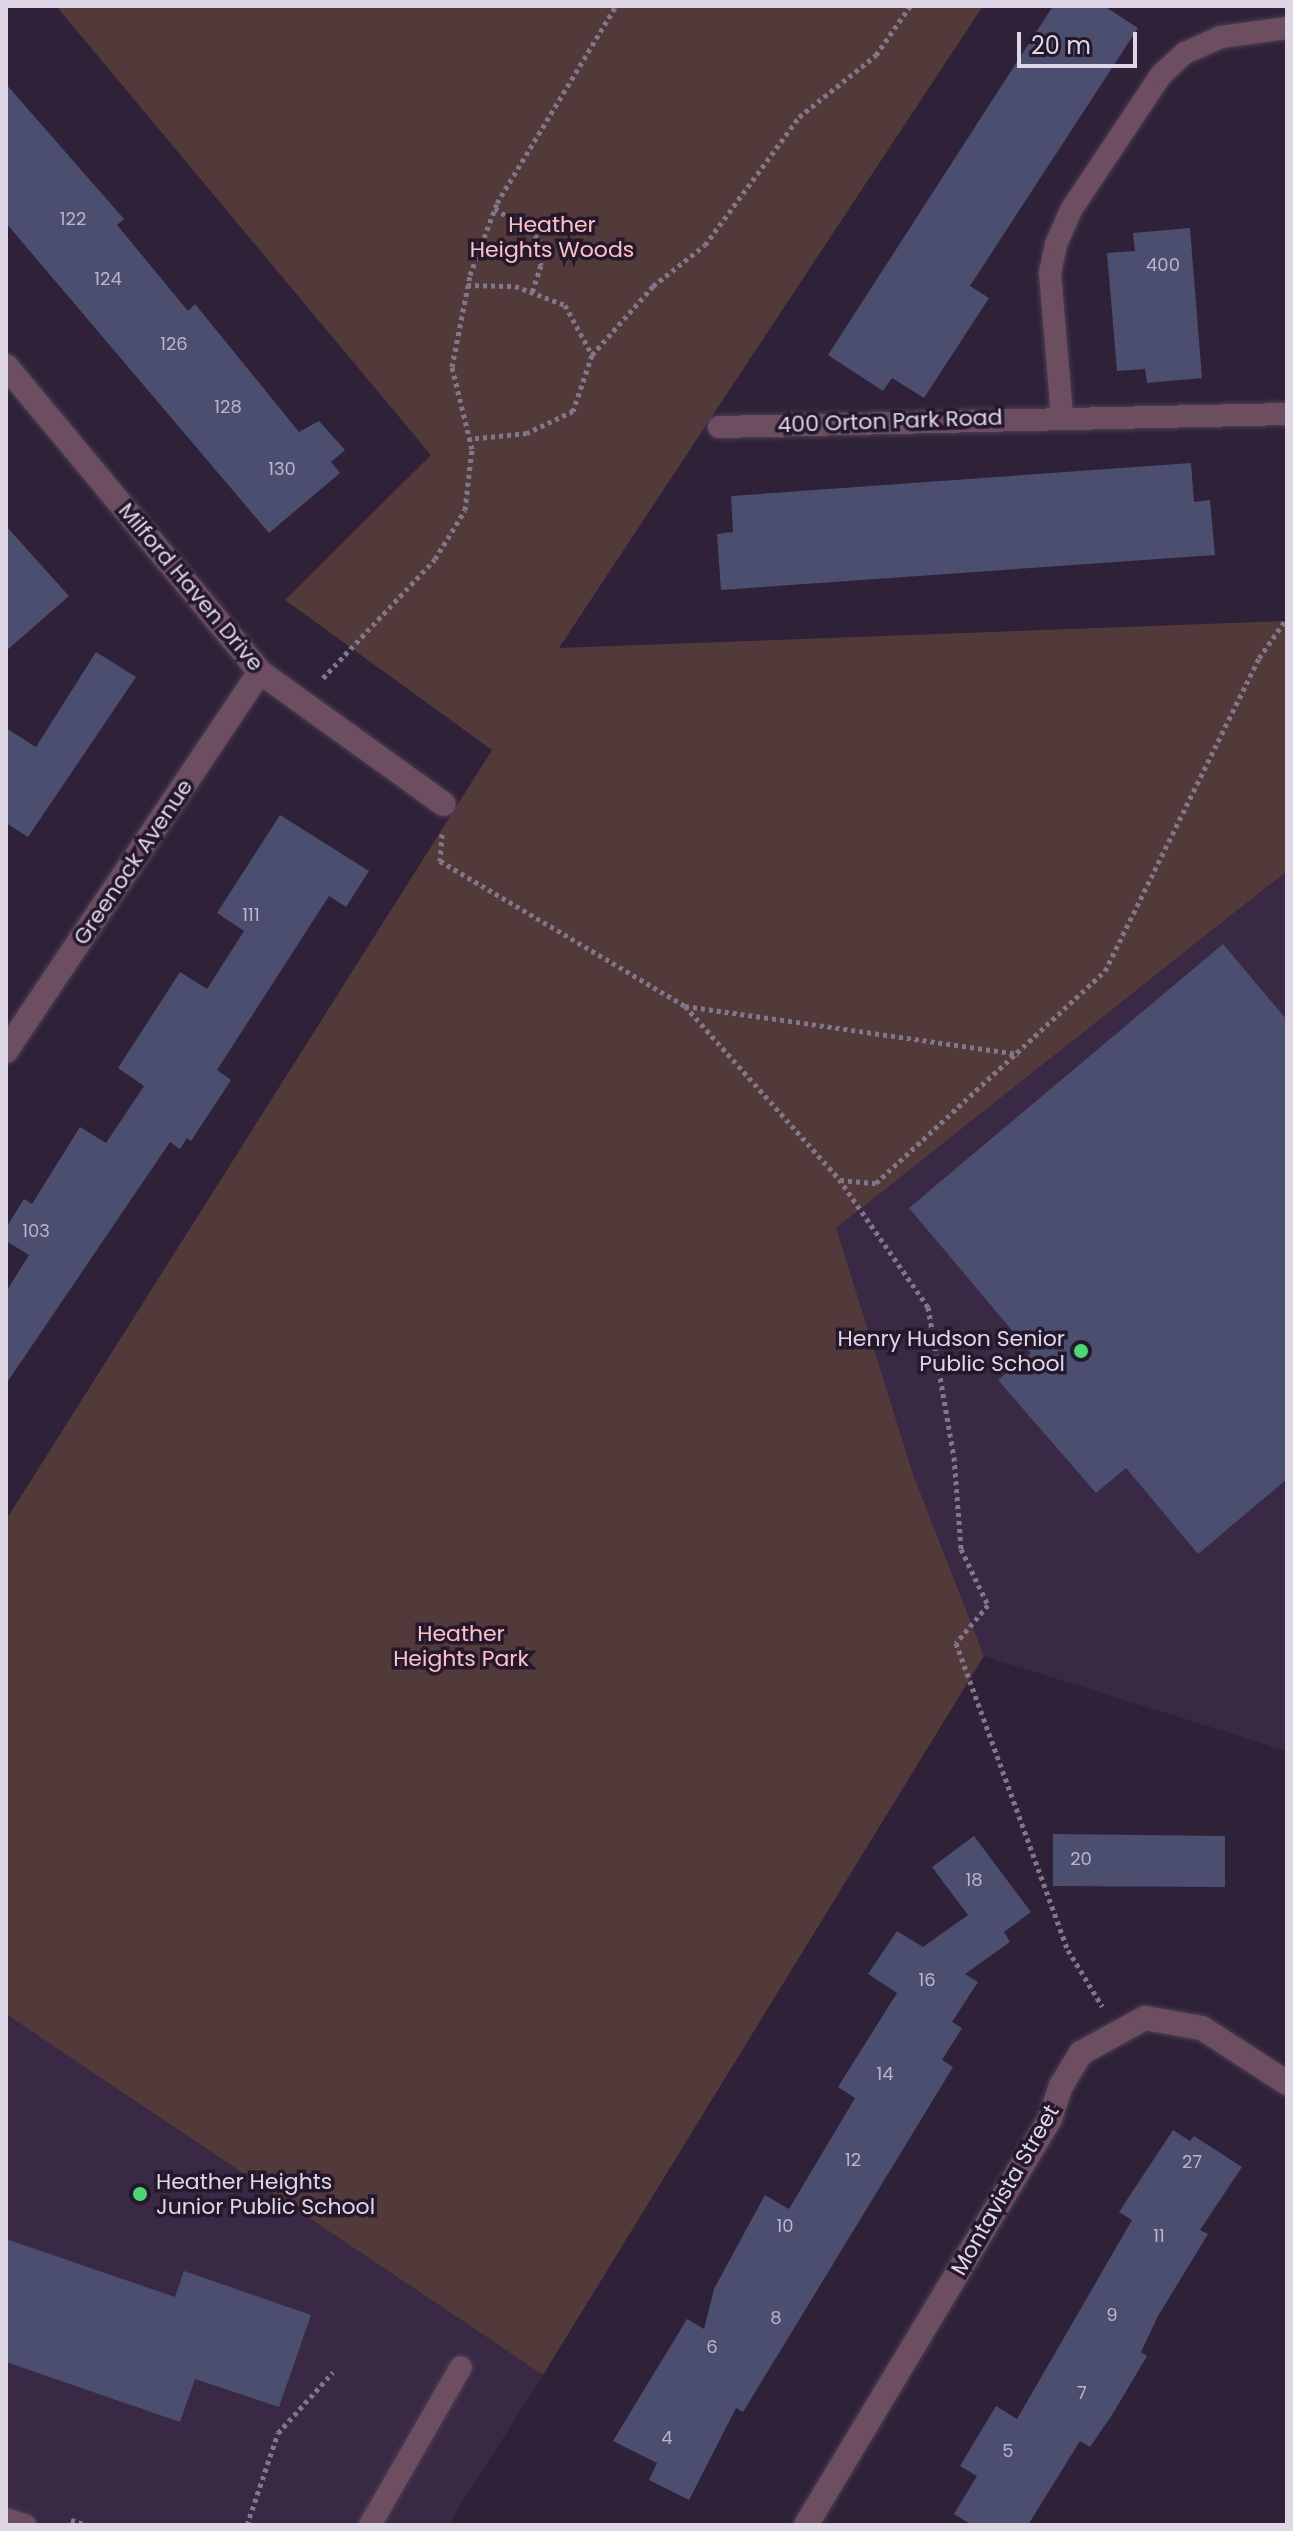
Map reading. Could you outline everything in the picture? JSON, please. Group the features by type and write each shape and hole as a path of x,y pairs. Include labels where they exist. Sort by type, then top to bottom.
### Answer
{"street":[{"name":"Milford Haven Drive","path":"6,366 260,672 444,804"},
{"name":"Greenock Avenue","path":"6,1051 260,672"},
{"name":"Montavista Street","path":"806,2525 1050,2119 1061,2086 1081,2053 1145,2018 1202,2028 1287,2083"}],"lane":[{"path":"1062,416 1050,273 1056,244 1071,210 1161,75 1185,53 1221,37 1287,28"},
{"name":"400 Orton Park Road","path":"719,427 1062,416 1287,414"},
{"path":"370,2525 461,2367"},
{"path":"6,2519 25,2525"}],"path":[{"path":"303,704 453,537 470,482 469,439 452,367 467,285 495,208 616,6"},
{"path":"469,439 527,433 573,411 592,355 653,286 705,245 799,117 876,55 910,6"},
{"path":"495,208 539,239 541,265 532,292"},
{"path":"467,285 515,286 565,305 592,355"},
{"path":"839,1179 876,1183 1020,1054 1105,971 1259,658 1287,618"},
{"path":"444,804 440,861 685,1006 839,1179 928,1307 954,1457 961,1549 988,1605 956,1643 1068,1950 1118,2031"},
{"path":"685,1006 1020,1054"},
{"path":"247,2525 278,2433 333,2372"},
{"path":"71,2520 86,2525"}],"shaded area":[{"name":"Henry Hudson Senior Public School","path":"1287,871 1287,1751 984,1656 913,1474 835,1228"},
{"name":"Heather Heights Junior Public School","path":"6,2014 543,2375 448,2525 6,2525"}],"green space":[{"name":"Heather Heights Park","path":"56,6 983,6 559,648 1287,621 1287,871 836,1228 913,1474 984,1656 543,2375 6,2014 6,1520 492,750 285,600 431,455"}],"building":[{"path":"1053,6 1104,6 1138,28 970,286 989,298 924,398 892,378 883,391 828,355"},
{"path":"6,84 124,219 117,225 188,311 195,304 299,432 319,421 345,450 331,462 340,473 269,533 6,223"},
{"path":"1190,228 1202,378 1147,383 1145,369 1117,371 1107,253 1135,251 1133,233"},
{"path":"1191,463 1194,502 1210,500 1215,555 721,590 717,534 733,532 731,496"},
{"path":"6,526 69,596 6,651"},
{"path":"96,652 136,677 28,837 6,823 6,728 36,747"},
{"path":"280,815 369,871 346,907 329,896 217,1070 231,1080 191,1141 187,1138 180,1149 170,1142 6,1384 6,1292 29,1255 6,1241 6,1228 24,1199 32,1204 80,1127 106,1143 144,1086 118,1068 180,972 207,989 244,931 217,913"},
{"path":"1223,944 1287,1020 1287,1479 1198,1554 1126,1468 1096,1493 998,1380 1031,1353 909,1208"},
{"path":"1053,1834 1225,1836 1225,1887 1053,1886"},
{"path":"974,1836 1031,1912 1004,1932 1010,1942 965,1974 978,1982 952,2022 962,2028 942,2060 953,2067 743,2412 736,2408 689,2500 649,2480 657,2463 613,2441 687,2319 704,2329 714,2289 765,2195 789,2209 855,2098 838,2087 897,1993 868,1974 897,1931 923,1947 968,1915 932,1867"},
{"path":"1173,2130 1190,2141 1194,2136 1242,2167 1200,2230 1208,2234 1158,2316 1141,2352 1147,2356 1090,2447 1080,2441 1028,2525 972,2525 954,2514 977,2476 960,2466 996,2406 1017,2419 1132,2220 1119,2212"},
{"path":"6,2239 175,2297 184,2271 311,2315 279,2407 195,2379 180,2422 6,2362"}],"place":[{"name":"Henry Hudson Senior Public School","path":"1081,1351"},
{"name":"Heather Heights Junior Public School","path":"140,2194"}],"park label":[{"name":"Heather Heights Woods","path":"552,236"}]}
